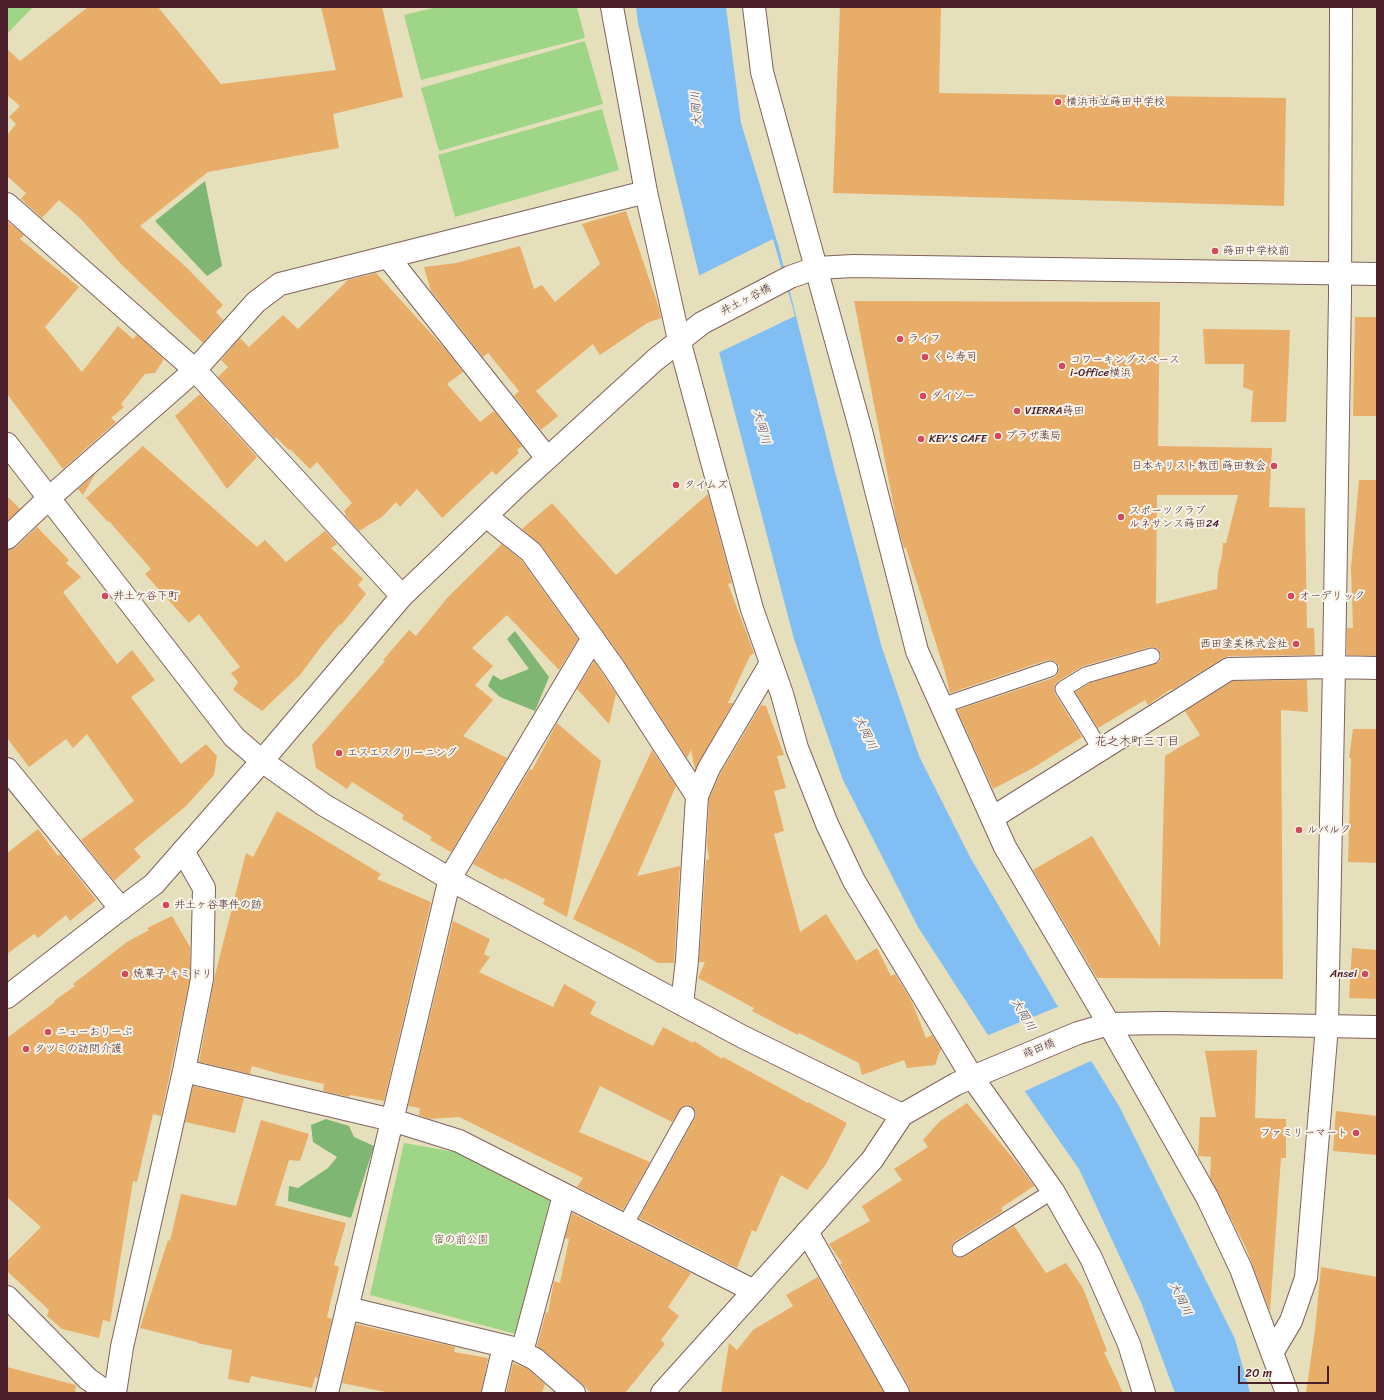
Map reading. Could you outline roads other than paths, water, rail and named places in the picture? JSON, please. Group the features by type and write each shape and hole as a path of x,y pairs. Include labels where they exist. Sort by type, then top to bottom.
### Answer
{"street":[{"path":"612,7 646,192 679,340 752,609 782,694 797,748 827,824 854,881 972,1077 1053,1191 1091,1258 1129,1344 1144,1393"},
{"path":"754,7 762,72 861,431 890,520 917,652 1005,847 1109,1024 1207,1197 1241,1269 1286,1393"},
{"path":"1272,1353 1291,1321 1306,1278 1327,1026 1340,274 1341,7"},
{"path":"7,538 49,498 195,370 256,302 280,284 646,192"},
{"path":"7,204 195,370 402,596"},
{"path":"388,257 547,458"},
{"name":"井土ヶ谷橋","path":"7,997 154,884 262,761 402,596 547,458 654,360 702,323 790,277 816,268 853,266 1377,274"},
{"path":"7,444 234,736 262,761 324,805 450,878 743,1037 902,1115 872,1160 662,1393"},
{"path":"486,516 531,552 614,668 697,796"},
{"path":"327,1393 450,878 593,638"},
{"path":"682,1004 687,960 697,796 709,768 771,663"},
{"path":"992,818 1229,669 1334,667 1377,668"},
{"path":"7,769 121,909"},
{"path":"115,1393 122,1347 184,1071 202,979 204,888 183,851"},
{"name":"蒔田橋","path":"902,1115 956,1084 1078,1033 1109,1024 1162,1023 1377,1027"},
{"path":"184,1071 392,1120 459,1141 754,1291"},
{"path":"493,1393 513,1349 564,1195"},
{"path":"807,1232 898,1393"},
{"path":"8,1299 88,1379 108,1393"},
{"path":"347,1308 513,1349 535,1359 574,1393"}],"lane":[{"path":"1101,750 1063,689 1086,675 1152,656"},
{"path":"942,706 1050,669"},
{"path":"625,1226 687,1114"},
{"path":"960,1249 1053,1191"}],"water":[{"name":"大岡川","path":"636,7 726,7 741,123 779,248 834,468 882,648 919,756 970,857 1061,1012 1119,1106 1235,1339 1250,1393 1175,1393 1141,1302 1079,1169 1019,1083 918,927 843,780 794,639 702,287 638,23"}],"place":[{"name":"横浜市立蒔田中学校","path":"1058,102"},
{"name":"蒔田中学校前","path":"1215,251"},
{"name":"ライフ","path":"900,339"},
{"name":"くら寿司","path":"925,357"},
{"name":"コワーキングスペース i-Office横浜","path":"1062,366"},
{"name":"ダイソー","path":"923,396"},
{"name":"VIERRA蒔田","path":"1017,411"},
{"name":"プラザ薬局","path":"998,436"},
{"name":"KEY'S CAFE","path":"921,439"},
{"name":"日本キリスト教団 蒔田教会","path":"1274,466"},
{"name":"タイムズ","path":"676,485"},
{"name":"スポーツクラブ ルネサンス蒔田24","path":"1121,517"},
{"name":"井土ケ谷下町","path":"105,596"},
{"name":"オーデリック","path":"1291,596"},
{"name":"西田塗美株式会社","path":"1296,644"},
{"name":"エスエスクリーニング","path":"339,753"},
{"name":"ルパルク","path":"1299,830"},
{"name":"井土ヶ谷事件の跡","path":"166,905"},
{"name":"焼菓子 キミドリ","path":"125,974"},
{"name":"Ansei","path":"1365,974"},
{"name":"ニューおりーぶ","path":"48,1032"},
{"name":"タツミの訪問介護","path":"26,1049"},
{"name":"ファミリーマート","path":"1356,1133"}],"district":[{"name":"花之木町三丁目","path":"1137,742"}],"park label":[{"name":"宿の前公園","path":"461,1240"}]}
